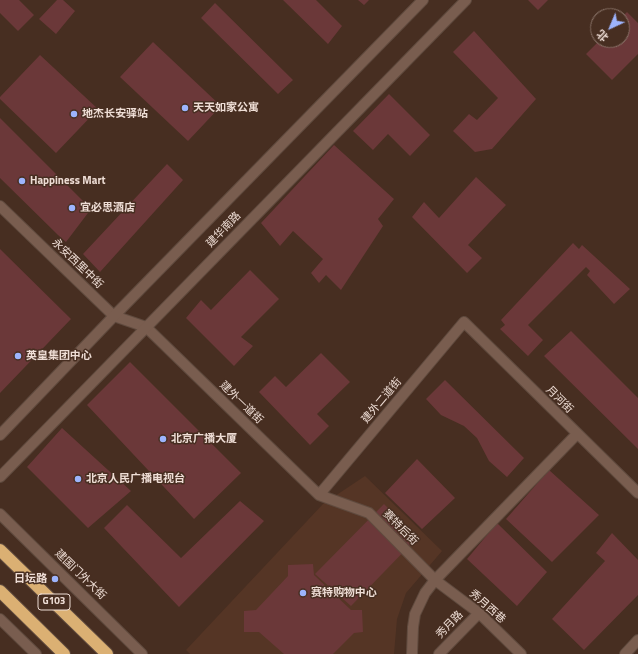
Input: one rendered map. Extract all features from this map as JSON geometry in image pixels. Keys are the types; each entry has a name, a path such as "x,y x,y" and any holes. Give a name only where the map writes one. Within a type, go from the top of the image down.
{"highway":[{"name":"G103","path":"0,550 107,654"},
{"name":"G103","path":"0,591 64,654"}],"street":[{"name":"建华南路","path":"0,435 114,316 423,0"},
{"name":"建华南路","path":"0,477 466,0"},
{"name":"永安西里中街","path":"0,206 114,316 146,327"},
{"name":"月河街","path":"464,322 638,494"},
{"name":"建外二道街","path":"319,496 464,322"},
{"name":"建外一道街","path":"146,327 319,496"},
{"path":"412,654 415,614 425,593 435,580 577,434"},
{"name":"赛特后街","path":"319,496 369,513 435,580"},
{"name":"建国门外大街","path":"0,514 142,654"},
{"name":"秀月西巷","path":"435,580 479,613 521,654"},
{"name":"秀月路","path":"439,654 479,613"},
{"path":"0,619 36,654"},
{"path":"625,654 638,640"}],"shaded area":[{"path":"365,476 442,551 406,593 397,619 394,654 190,654 186,650 323,504"}],"building":[{"path":"0,0 19,0 34,15 18,31 0,13"},
{"path":"57,0 63,0 75,11 56,34 39,19"},
{"path":"283,0 316,0 342,26 328,44"},
{"path":"358,0 369,0 364,5"},
{"path":"528,0 548,0 538,10"},
{"path":"215,3 293,80 278,94 201,18"},
{"path":"630,15 638,23 638,54 612,80 586,54 592,48 630,48"},
{"path":"474,31 536,99 492,149 475,152 453,131 469,114 477,120 498,98 453,52"},
{"path":"153,42 221,106 188,141 120,77"},
{"path":"40,55 98,109 56,153 0,99 0,97"},
{"path":"389,94 430,135 410,156 388,134 373,150 353,131"},
{"name":"宜必思酒店","path":"0,118 91,209 66,242 0,178"},
{"path":"334,145 394,199 378,219 383,226 341,290 326,275 319,283 311,273 323,259 293,231 280,246 261,223"},
{"path":"167,164 183,180 100,272 83,254"},
{"path":"476,177 506,205 468,245 482,258 467,273 412,217 424,202 439,218"},
{"path":"573,243 579,249 582,245 630,289 614,304 587,275 590,271 586,267 528,325 543,340 528,356 500,329 505,325 501,320"},
{"name":"英皇集团中心","path":"0,249 71,319 0,393"},
{"path":"250,270 279,299 241,337 253,346 234,366 186,318 201,300 211,310"},
{"path":"571,331 638,398 638,449 544,356"},
{"path":"321,353 350,382 317,414 329,426 310,445 259,392 275,376 286,387"},
{"name":"北京广播大厦","path":"130,362 241,473 194,519 87,405"},
{"path":"445,380 524,458 507,477 489,461 477,438 464,426 441,415 426,399"},
{"name":"北京人民广播电视台","path":"62,428 131,491 88,528 27,467"},
{"path":"417,459 455,498 422,529 385,493"},
{"path":"549,470 599,515 552,562 506,519"},
{"path":"240,501 264,521 179,607 104,528 127,505 181,558"},
{"name":"赛特购物中心","path":"384,504 417,538 351,606 315,574"},
{"path":"497,523 547,572 517,606 467,559"},
{"path":"612,533 638,560 638,595 584,650 552,619 605,561 596,553"},
{"name":"赛特购物中心","path":"313,564 314,575 351,610 362,610 363,632 354,633 333,654 284,654 259,632 244,632 244,611 256,610 288,576 288,565"}],"place":[{"name":"天天如家公寓","path":"185,108"},
{"name":"地杰长安驿站","path":"74,114"},
{"name":"Happiness Mart","path":"22,181"},
{"name":"宜必思酒店","path":"72,208"},
{"name":"英皇集团中心","path":"18,356"},
{"name":"北京广播大厦","path":"163,439"},
{"name":"北京人民广播电视台","path":"78,479"},
{"name":"日坛路","path":"55,579"},
{"name":"赛特购物中心","path":"303,593"}]}
